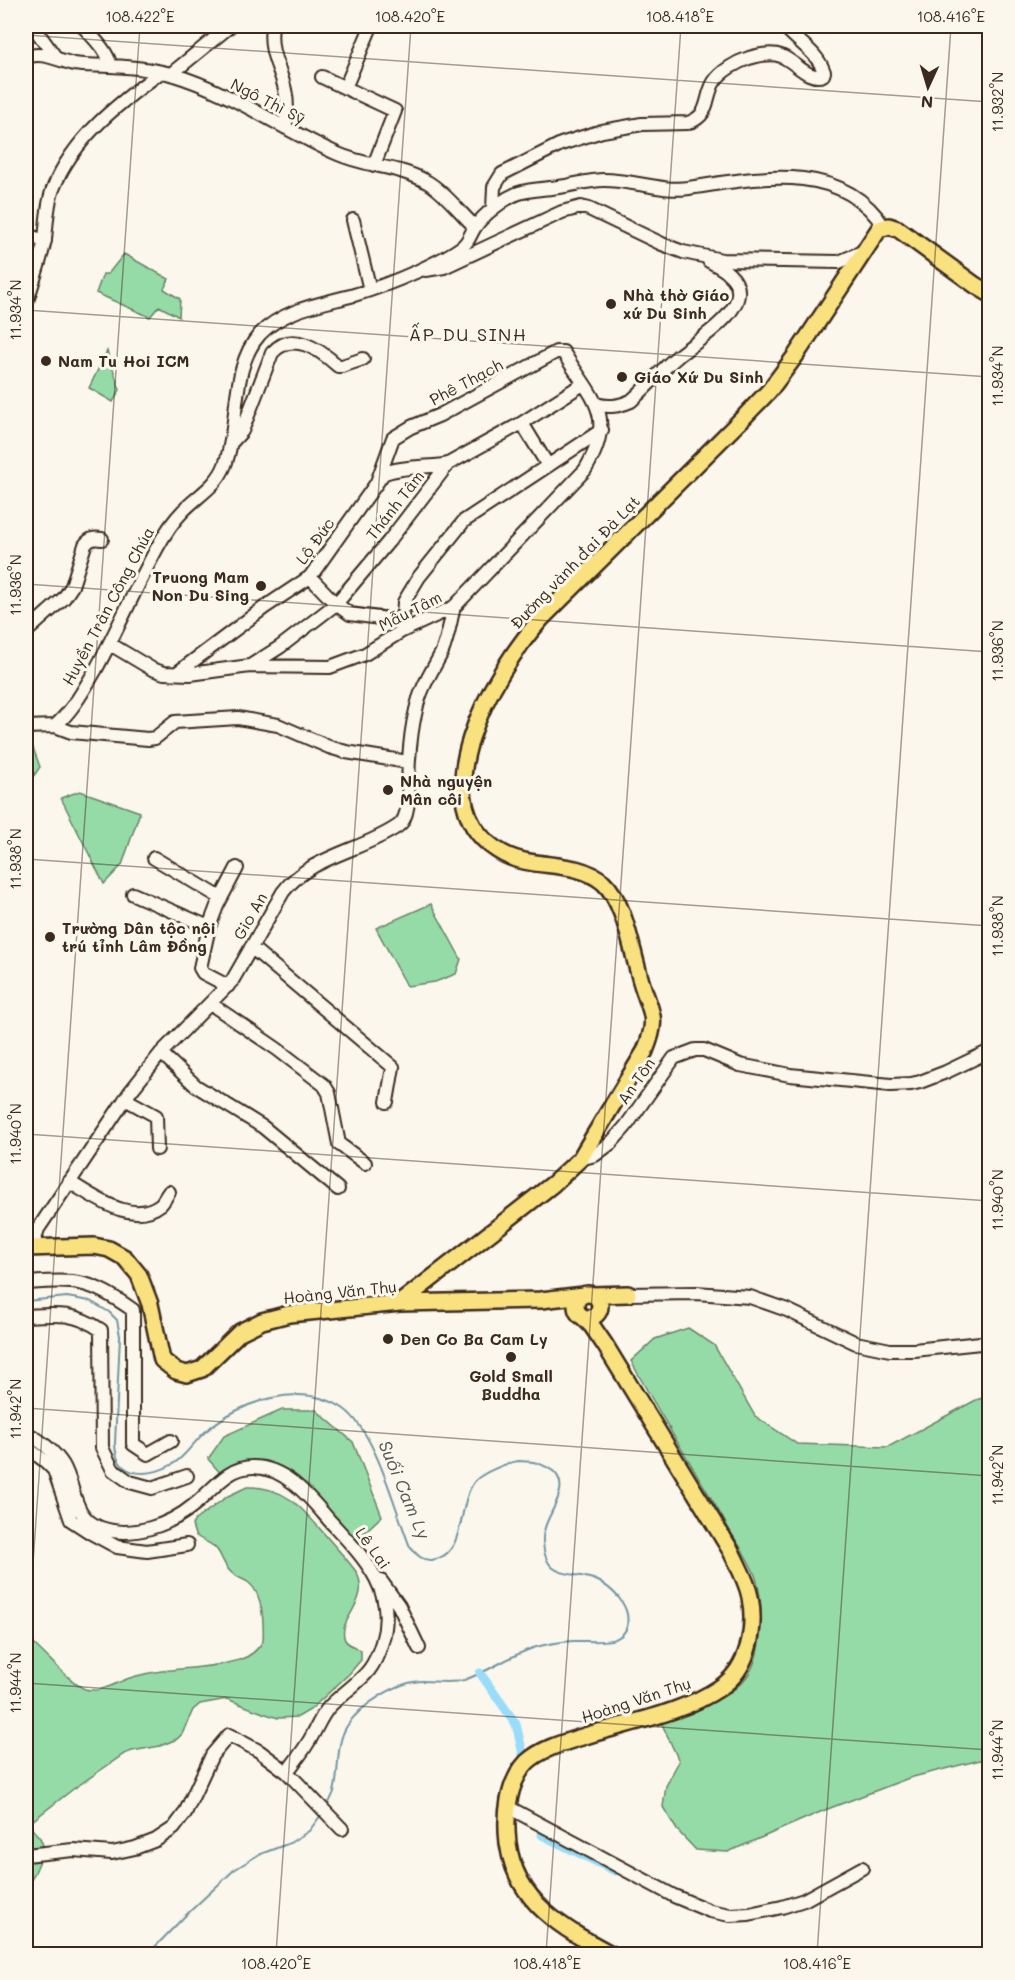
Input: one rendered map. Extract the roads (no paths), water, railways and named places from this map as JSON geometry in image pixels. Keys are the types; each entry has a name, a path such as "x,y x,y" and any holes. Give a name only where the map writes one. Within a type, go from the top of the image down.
{"main road":[{"name":"Đường vành đai Đà Lạt","path":"580,1159 645,1052 653,1033 654,1017 641,983 616,900 605,884 582,870 506,855 485,840 473,826 465,809 463,789 464,769 472,736 495,682 529,632 757,404 796,355 862,252 879,229 884,226"},
{"name":"Huyền Trân Công Chúa","path":"884,226 898,228 990,294"},
{"name":"An Tôn","path":"400,1303 553,1184 580,1159"},
{"name":"Hoàng Văn Thụ","path":"29,1248 94,1246 109,1249 125,1258 139,1275 150,1304 162,1360 176,1371 187,1374 202,1369 240,1332 262,1321 290,1314 400,1303 541,1299 589,1307 592,1326 731,1551 750,1596 752,1617 750,1642 745,1657 722,1687 690,1704 562,1743 540,1753 527,1762 510,1792 506,1828 509,1852 519,1878 531,1898 549,1916 574,1934 611,1954"},
{"path":"589,1307 628,1294"}],"street":[{"path":"33,26 56,58"},
{"path":"83,26 102,46 111,66"},
{"path":"272,26 271,52 280,72 286,95 286,128"},
{"path":"493,209 494,187 502,174 561,144 602,130 642,124 695,121 705,111 714,81 728,69 747,58 772,54 783,56 812,75 823,75 821,64 810,50 784,26"},
{"path":"26,305 45,241 52,190 81,141 108,114 225,27"},
{"path":"345,88 370,29"},
{"name":"Ngô Thì Sỹ","path":"26,57 38,54 74,64 166,73 244,105 336,154 410,174 442,193 472,224 473,228"},
{"path":"322,77 395,111 374,165"},
{"name":"Huyền Trân Công Chúa","path":"55,726 76,703 110,644 164,534 183,511 217,480 224,468 242,369 247,354 260,335 277,320 370,290 416,272 463,246 472,237 473,228 493,209 521,192 604,180 682,189 786,176 831,185 853,195 871,209 884,226"},
{"path":"416,272 444,267 562,212 581,207 662,244 722,260 839,262 862,252"},
{"path":"353,220 370,290"},
{"path":"26,236 45,241"},
{"path":"596,404 610,407 631,401 678,356 732,312 737,295 736,283 730,274 701,256"},
{"path":"230,444 242,431 269,359 279,345 299,342 316,350 338,366 363,359"},
{"name":"Phê Thạch","path":"377,482 393,438 411,427 440,416 556,352 563,352 583,384"},
{"path":"310,577 336,604 350,614 402,626 404,602 419,577 464,521 547,464 602,430 600,411 583,384"},
{"name":"Thánh Tâm","path":"250,666 336,604 448,464 522,423 583,384"},
{"path":"522,423 547,464"},
{"name":"Mẫu Tâm","path":"110,644 152,669 164,673 190,674 250,666 330,667 365,654 402,626 454,607 585,470 593,457 602,430"},
{"name":"Lộ Đức","path":"177,673 265,607 310,577 383,474 390,470 448,464"},
{"path":"26,632 64,598 72,586 88,540 102,539"},
{"name":"Gio An","path":"29,1248 38,1229 125,1099 161,1053 228,986 291,881 326,861 367,843 398,826 404,820 408,804 408,762 416,709 427,679 443,650 454,607"},
{"path":"26,727 55,726 71,732 148,740 155,738 176,722 238,718 278,725 346,752 408,762"},
{"path":"154,858 221,898"},
{"path":"228,986 203,973 200,968 209,927 237,868"},
{"path":"133,894 209,927"},
{"path":"251,947 393,1067 387,1102"},
{"path":"211,1004 277,1049 324,1085 329,1093 339,1144 365,1163"},
{"name":"An Tôn","path":"580,1159 595,1155 610,1143 626,1126 674,1058 695,1050 704,1050 740,1065 790,1075 891,1085 920,1082 990,1051"},
{"path":"161,1053 196,1086 263,1127 338,1189"},
{"path":"125,1099 156,1116 157,1149"},
{"path":"69,1182 115,1208 127,1212 143,1211 161,1204 169,1192"},
{"path":"26,1283 62,1281 85,1283 107,1292 133,1310"},
{"path":"628,1294 696,1293 750,1298 787,1310 856,1342 890,1350 914,1350 990,1342"},
{"path":"133,1310 150,1304"},
{"path":"133,1310 133,1444 148,1454 171,1442"},
{"path":"26,1316 73,1316 86,1320 101,1330 102,1448 113,1470 130,1482 152,1488 187,1476"},
{"name":"Lê Lai","path":"26,1433 49,1449 63,1465 83,1517 100,1528 125,1533 160,1525 192,1507 236,1469 255,1467 272,1471 292,1481 309,1496 364,1558 384,1597 387,1613 385,1631 377,1658 368,1672 328,1708 303,1751 287,1772"},
{"path":"26,1448 54,1470 71,1520 91,1533 117,1547 147,1551 187,1545"},
{"path":"26,1569 28,1571 26,1574"},
{"path":"372,1571 394,1598 419,1648"},
{"path":"26,1855 73,1850 112,1853 156,1840 174,1828 185,1813 212,1755 228,1735 259,1751 287,1772 342,1829"},
{"path":"508,1807 664,1891 710,1911 730,1915 749,1914 804,1900 862,1868"}],"waterway":[{"name":"Suối Cam Ly","path":"26,1301 67,1297 90,1301 109,1312 117,1320 120,1336 115,1449 121,1464 134,1472 150,1472 173,1464 219,1421 253,1403 291,1395 327,1400 344,1409 366,1435 383,1473 410,1547 425,1560 443,1556 451,1549 460,1527 469,1490 483,1475 502,1466 521,1461 543,1465 559,1478 559,1495 544,1532 545,1554 555,1569 589,1578 607,1586 625,1608 627,1625 624,1633 610,1640 553,1643 524,1651 464,1680 413,1682 380,1696 361,1710 343,1733 334,1792 326,1808"},
{"path":"480,1673 516,1724 523,1754"},
{"name":"Suối Cam Ly","path":"148,1954 234,1870 258,1855 290,1843 309,1831 321,1815"},
{"path":"542,1835 615,1871"}],"place":[{"name":"Nhà thờ Giáo xứ Du Sinh","path":"611,304"},
{"name":"Nam Tu Hoi ICM","path":"46,361"},
{"name":"Giáo Xứ Du Sinh","path":"622,377"},
{"name":"Truong Mam Non Du Sing","path":"261,586"},
{"name":"Nhà nguyện Mân côi","path":"388,790"},
{"name":"Trường Dân tộc nội trú tỉnh Lâm Đồng","path":"50,937"},
{"name":"Den Co Ba Cam Ly","path":"388,1339"},
{"name":"Gold Small Buddha","path":"511,1357"}],"district":[{"name":"ẤP DU SINH","path":"468,335"}]}
